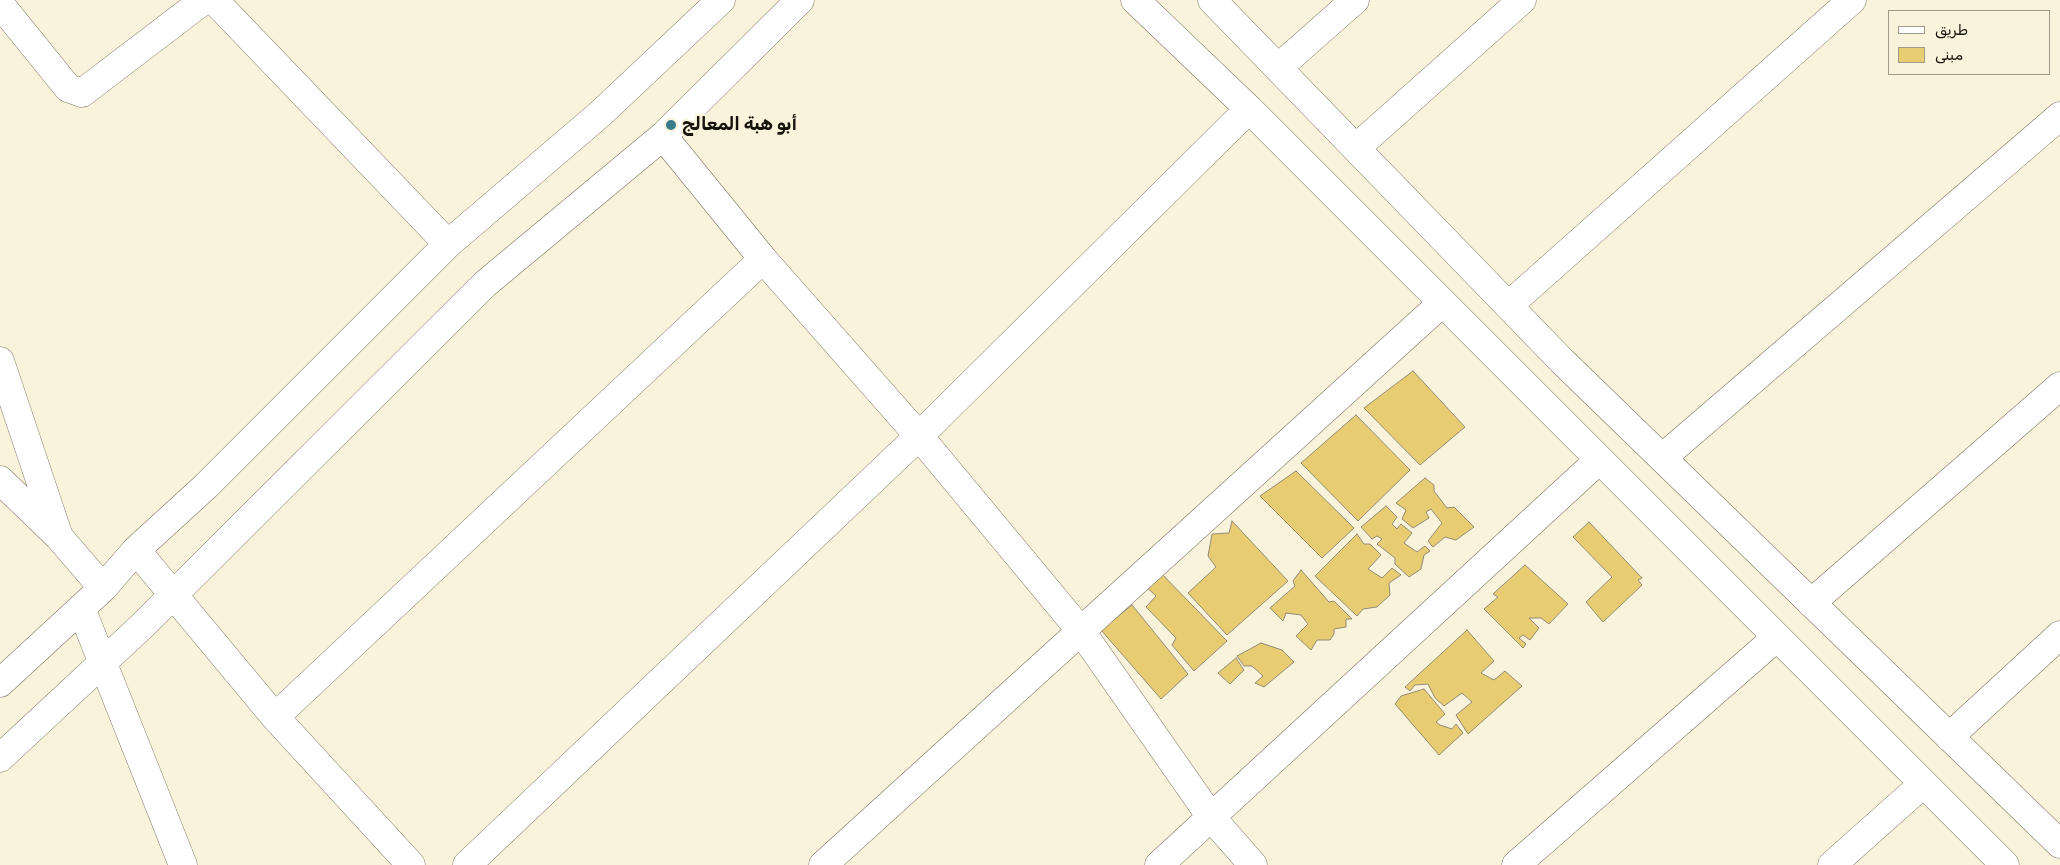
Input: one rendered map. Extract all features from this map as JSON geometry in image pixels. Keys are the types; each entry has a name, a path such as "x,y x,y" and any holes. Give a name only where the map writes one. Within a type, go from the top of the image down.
{"street":[{"path":"0,4 68,88 82,94 204,0"},
{"path":"214,0 448,244"},
{"path":"0,683 103,588 136,550 206,486 448,244 600,114 722,0"},
{"path":"0,758 173,594 485,284 663,136 800,0"},
{"path":"1135,0 1249,109 2005,865"},
{"path":"1212,0 1508,305 1662,458 2060,844"},
{"path":"1278,68 1355,0"},
{"path":"1356,148 1522,0"},
{"path":"1508,305 1852,0"},
{"path":"467,865 918,436 1249,109"},
{"path":"1662,458 2060,116"},
{"path":"663,136 763,259 918,436 1081,631 1211,818 1253,865"},
{"path":"275,717 763,259"},
{"path":"823,865 1442,303"},
{"path":"0,361 59,536"},
{"path":"1811,603 2060,386"},
{"path":"1159,865 1599,460"},
{"path":"0,480 59,536 103,588"},
{"path":"136,550 275,717 411,865"},
{"path":"81,608 183,865"},
{"path":"1949,737 2060,635"},
{"path":"1516,865 1776,637"},
{"path":"1832,865 1923,784"}],"building":[{"path":"1413,371 1465,427 1420,465 1364,408"},
{"path":"1356,415 1410,470 1358,521 1301,463"},
{"path":"1296,471 1354,528 1322,558 1260,496"},
{"path":"1425,478 1434,485 1434,491 1447,508 1454,507 1474,527 1456,540 1445,537 1433,547 1428,541 1442,523 1431,509 1426,512 1429,518 1413,528 1402,519 1406,510 1396,503"},
{"path":"1386,506 1397,517 1392,524 1397,529 1401,524 1412,533 1404,543 1417,552 1425,546 1430,551 1424,555 1421,569 1409,577 1395,564 1395,558 1377,544 1382,539 1377,536 1372,539 1361,527"},
{"path":"1232,521 1288,581 1227,635 1188,593 1216,567 1208,556 1212,534 1229,533"},
{"path":"1589,522 1642,578 1638,580 1642,585 1603,622 1586,602 1612,577 1573,537"},
{"path":"1357,534 1364,544 1370,544 1381,555 1368,569 1382,578 1392,568 1401,575 1389,583 1390,595 1377,607 1363,609 1357,616 1315,576"},
{"path":"1525,565 1568,604 1549,624 1541,618 1529,618 1539,628 1530,640 1523,635 1519,638 1526,644 1523,648 1484,609 1498,597 1493,594"},
{"path":"1157,569 1227,641 1194,671 1172,645 1176,638 1146,607 1156,596 1142,583"},
{"path":"1301,570 1329,602 1334,601 1352,619 1346,619 1346,627 1334,629 1334,634 1330,640 1317,640 1311,650 1296,636 1308,624 1301,615 1286,613 1283,621 1270,608 1295,586 1293,581"},
{"path":"1132,605 1188,674 1161,699 1101,630"},
{"path":"1467,630 1494,661 1481,673 1494,680 1505,671 1522,686 1468,734 1456,715 1472,702 1462,693 1444,706 1435,698 1428,684 1415,685 1410,691 1405,687"},
{"path":"1261,643 1282,650 1294,662 1264,687 1255,683 1263,676 1252,666 1244,666 1237,656"},
{"path":"1236,658 1244,670 1230,684 1218,673"},
{"path":"1424,689 1445,714 1436,722 1452,729 1456,724 1463,733 1439,755 1395,704 1401,696"}],"place":[{"name":"أبو هبة المعالج","path":"671,125"}]}
